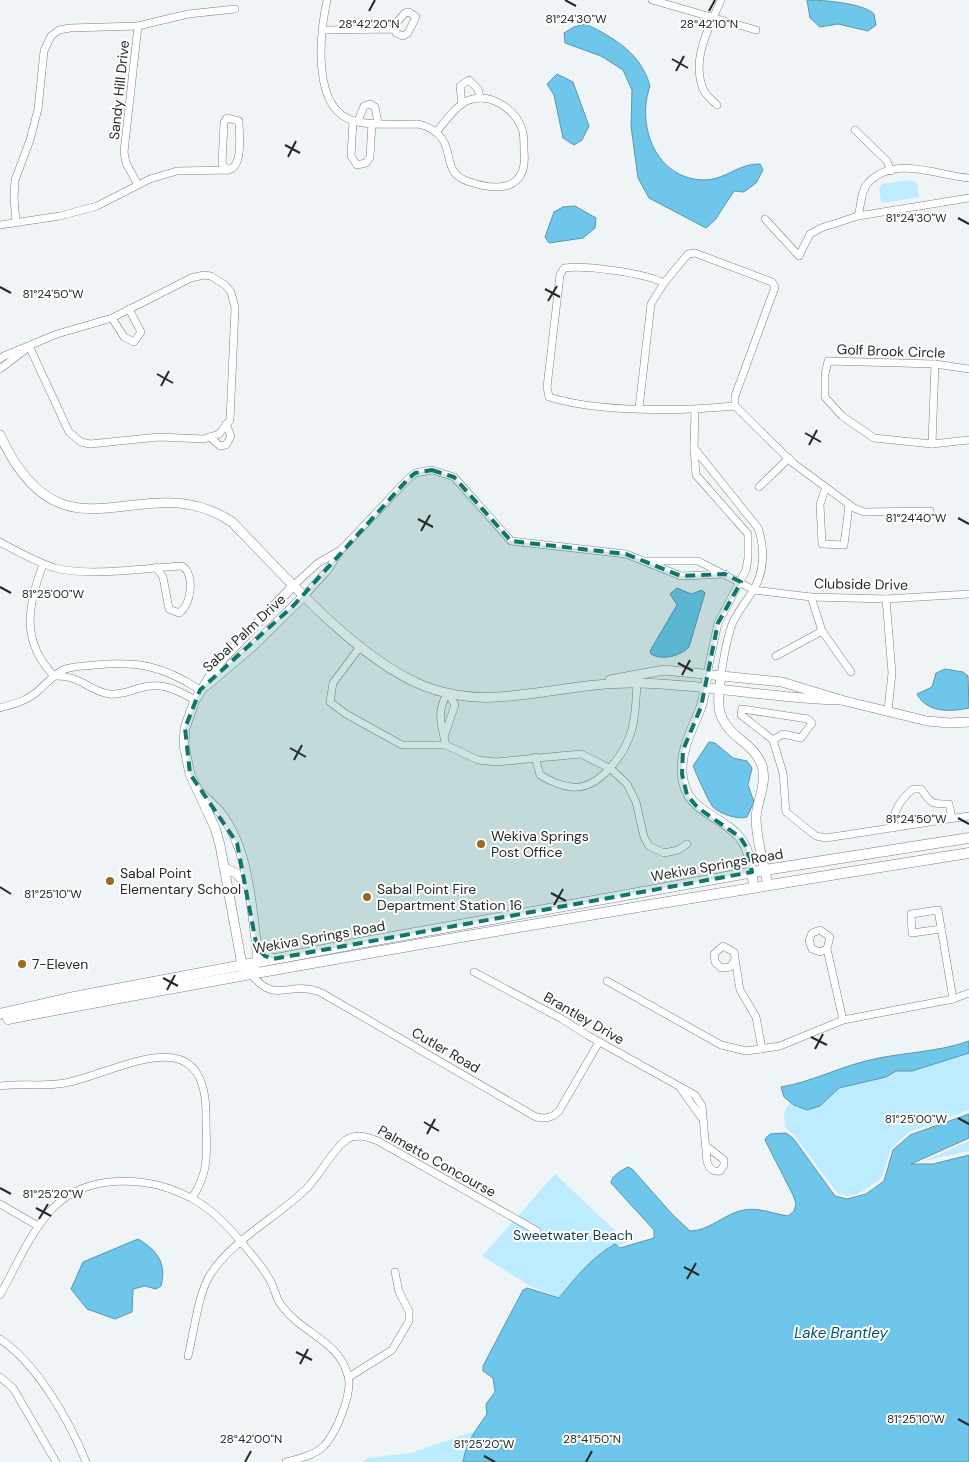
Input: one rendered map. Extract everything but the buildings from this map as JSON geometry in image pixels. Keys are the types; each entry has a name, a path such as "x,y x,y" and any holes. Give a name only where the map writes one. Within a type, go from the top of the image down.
{"main road":[{"name":"Wekiva Springs Road","path":"0,1014 69,998 365,942 752,872 969,838"},
{"name":"Wekiva Springs Road","path":"0,1020 250,973 367,955 768,884 969,852"},
{"path":"449,928 452,940"},
{"path":"365,942 367,955"},
{"path":"257,948 265,956 273,959"}],"street":[{"path":"327,0 321,76 325,92 342,114 355,121 419,124 436,132 448,148 449,162 453,170 460,178 467,181 503,188 514,184 525,169 523,132 518,121 510,111 499,103 480,98 462,104 436,132"},
{"path":"652,0 756,30"},
{"path":"718,105 704,92 699,58 702,44 721,0"},
{"path":"16,222 15,180 30,140 38,109 44,51 51,36 59,30 70,28 138,26 188,14 235,9"},
{"name":"Sandy Hill Drive","path":"138,26 124,152 126,163 138,184"},
{"path":"324,30 395,29"},
{"path":"462,104 460,86 469,80 478,89 480,98"},
{"path":"370,104 375,107 375,123 370,157 366,163 357,165 351,156 355,121 364,106 370,104"},
{"path":"0,224 60,216 97,206 138,184 177,171 228,170 232,169 237,163 239,121 232,117 227,118 224,122 222,164 228,170"},
{"path":"855,130 887,161 891,171"},
{"path":"858,216 868,183 878,175 891,171 929,169 969,178"},
{"path":"765,219 798,256 810,234 821,228 858,216 969,198"},
{"path":"640,408 651,304 664,283 688,254 695,253 772,282 776,287 735,396 735,406 789,458 849,505 864,512 930,511"},
{"path":"664,283 635,275 575,267 564,268 560,275 547,387 549,397 569,401 640,408 695,410 735,406"},
{"path":"0,359 29,346 57,334 112,318 191,278 211,276 225,285 231,292 234,308 230,420 219,434 204,439 159,437 90,444 81,442 69,432 29,346"},
{"path":"112,318 124,337 134,342 141,332 129,309"},
{"path":"0,369 29,346"},
{"name":"Golf Brook Circle","path":"969,369 935,364 828,361 825,374 825,397 842,416 874,438 932,444 969,440"},
{"path":"932,444 935,364"},
{"path":"695,410 694,448 696,475 748,534 748,558 740,582 718,624 701,707 683,750 682,774 687,795 698,808 740,837 747,848 754,887"},
{"path":"210,437 220,446 226,445 232,436 226,424"},
{"name":"Sabal Palm Drive","path":"0,435 18,470 36,490 50,499 77,508 96,510 162,502 199,505 217,512 232,522 294,585 360,647 417,683 448,693 498,697 595,684 637,683 705,688 806,700 841,700"},
{"path":"694,448 758,528 762,539 761,570 754,590 734,619 730,632 719,690 718,711 722,722 752,749 761,764 763,784 756,816 757,835 768,884"},
{"path":"759,488 789,458"},
{"path":"305,595 327,571 341,550 408,479 415,473 432,470 454,477 511,541 626,554 656,568 681,576 725,574"},
{"path":"826,487 820,504 822,544 844,545 849,505"},
{"path":"0,542 43,564 79,572 156,567 182,566 189,574 190,579 186,604 179,613 168,609 163,577 156,567"},
{"path":"294,585 318,563 341,550"},
{"path":"644,561 698,561 754,590"},
{"path":"43,564 33,592 28,619 31,638 42,664 54,676 67,676 102,691 120,695 145,686 167,685 195,700"},
{"name":"Sabal Palm Drive","path":"242,965 215,828 190,774 184,745 185,728 200,690 218,664 294,585"},
{"name":"Clubside Drive","path":"754,590 811,597 886,599 969,594"},
{"name":"Sabal Palm Drive","path":"200,690 252,647 305,595"},
{"path":"811,597 822,631 851,672"},
{"path":"886,599 892,673 888,710"},
{"path":"776,656 822,631"},
{"path":"360,647 333,683 330,702 346,714 402,745 446,745 478,760 514,762 535,757 581,754 611,769 627,784 636,802 644,837 649,846 664,852 678,850 687,844"},
{"path":"0,708 20,703 37,692 54,676 65,669 76,667 137,663 173,673 200,690"},
{"name":"Sabal Palm Drive","path":"595,684 630,675 664,670 782,682 841,700"},
{"path":"535,757 540,775 556,783 574,788 589,783 611,769 632,729 637,683"},
{"path":"444,737 455,704 448,693 441,702 440,713 444,737 446,745"},
{"path":"841,700 927,721 969,722"},
{"path":"773,740 783,734 801,738 812,723 808,718 742,709 741,715 773,740 784,773 786,812 816,836 826,838 969,816"},
{"path":"893,828 893,819 897,807 913,788 921,789 930,802 937,805 949,804 952,818"},
{"name":"Sabal Palm Drive","path":"198,790 220,812 229,827 243,862 257,948 257,962"},
{"path":"224,868 242,878 248,887"},
{"path":"941,929 912,933 911,914 938,910 953,999"},
{"path":"828,949 843,1020"},
{"path":"735,960 743,998 756,1017 762,1049"},
{"path":"242,965 250,973 257,962"},
{"name":"Brantley Drive","path":"474,972 562,1019 681,1088 693,1098 702,1118 706,1146"},
{"name":"Cutler Road","path":"250,973 259,985 273,992 298,987 320,992 536,1117 544,1119 553,1117 559,1111 599,1042"},
{"path":"607,981 721,1045 746,1052 791,1042 843,1020 953,999 969,993"},
{"path":"0,1086 64,1083 143,1059 164,1056 189,1064 197,1072 206,1101 206,1173 192,1198"},
{"name":"Palmetto Concourse","path":"188,1356 207,1280 216,1268 242,1242 305,1190 345,1141 362,1136 378,1141 537,1231"},
{"path":"0,1296 38,1226 52,1208 65,1197 98,1184 140,1182 177,1191 192,1198 212,1212 242,1242 271,1281 280,1304 288,1314 335,1351 344,1364 349,1377 349,1391 341,1415 324,1446 301,1458 286,1462"},
{"path":"0,1204 38,1226"},
{"path":"349,1377 392,1350 406,1327 409,1311 399,1292 395,1272"},
{"path":"0,1339 11,1346 37,1377 72,1428 86,1462"},
{"path":"0,1377 13,1388 56,1462"}],"highlighted area":[{"path":"432,470 454,477 511,541 626,554 681,576 725,574 741,582 718,623 701,707 683,750 682,774 687,795 698,808 740,837 747,848 752,872 273,959 265,956 257,948 237,843 190,774 185,728 200,690 294,605 408,479 415,473"}],"green space":[{"path":"910,180 917,183 919,197 884,203 881,201 879,189 882,184"},
{"path":"969,1053 969,1110 909,1132 891,1148 881,1179 858,1194 847,1196 838,1194 795,1136 785,1127 784,1113 790,1101 807,1110 820,1105 839,1088 886,1077 896,1071 912,1071"},
{"path":"969,1141 969,1151 924,1161"},
{"name":"Sweetwater Beach","path":"555,1174 627,1242 617,1246 614,1244 575,1278 559,1298 530,1286 482,1256 513,1221 539,1235 541,1230 518,1216"},
{"path":"475,1431 465,1450 463,1462 362,1462 368,1458 411,1453"}],"water":[{"path":"807,0 842,3 861,7 874,14 876,25 868,31 838,24 820,27 810,18"},
{"path":"586,24 607,35 625,48 640,64 646,74 650,86 646,102 648,133 662,161 674,171 688,178 705,180 719,177 745,166 760,164 763,170 756,183 744,192 734,191 715,220 706,228 649,198 638,178 631,126 632,90 623,70 601,56 565,43 564,33 574,27"},
{"path":"557,74 573,82 589,126 582,140 574,145 563,138 554,95 547,84"},
{"path":"575,206 596,218 595,228 583,238 549,243 545,237 554,212 563,207"},
{"path":"677,588 691,594 702,590 705,593 689,647 681,653 671,656 655,656 650,651 677,605 670,594"},
{"path":"945,669 963,672 968,676 969,708 940,710 927,705 917,694 932,687 936,673"},
{"path":"709,742 715,743 733,758 747,761 752,768 748,785 754,802 747,817 739,818 724,814 716,810 709,800 693,766"},
{"path":"969,1041 969,1053 912,1071 896,1071 886,1077 839,1088 820,1106 807,1110 794,1105 784,1097 781,1087 803,1082 866,1061 944,1048"},
{"name":"Lake Brantley","path":"969,1114 969,1138 911,1164 933,1164 969,1155 969,1462 463,1462 469,1442 487,1414 486,1404 495,1392 493,1378 483,1371 483,1366 523,1290 527,1288 559,1298 578,1275 606,1249 615,1244 620,1248 654,1238 654,1230 611,1183 611,1180 620,1172 628,1167 632,1169 672,1214 690,1231 704,1228 737,1212 749,1209 788,1216 794,1211 796,1204 766,1142 765,1139 770,1134 786,1133 793,1138 835,1196 847,1199 866,1194 884,1181 893,1150 910,1135"},
{"path":"138,1239 145,1243 159,1258 163,1270 161,1286 156,1289 145,1286 133,1289 132,1312 115,1319 87,1309 71,1289 83,1262"}],"place":[{"name":"Wekiva Springs Post Office","path":"481,844"},
{"name":"Sabal Point Elementary School","path":"110,881"},
{"name":"Sabal Point Fire Department Station 16","path":"367,897"},
{"name":"7-Eleven","path":"22,964"}]}
